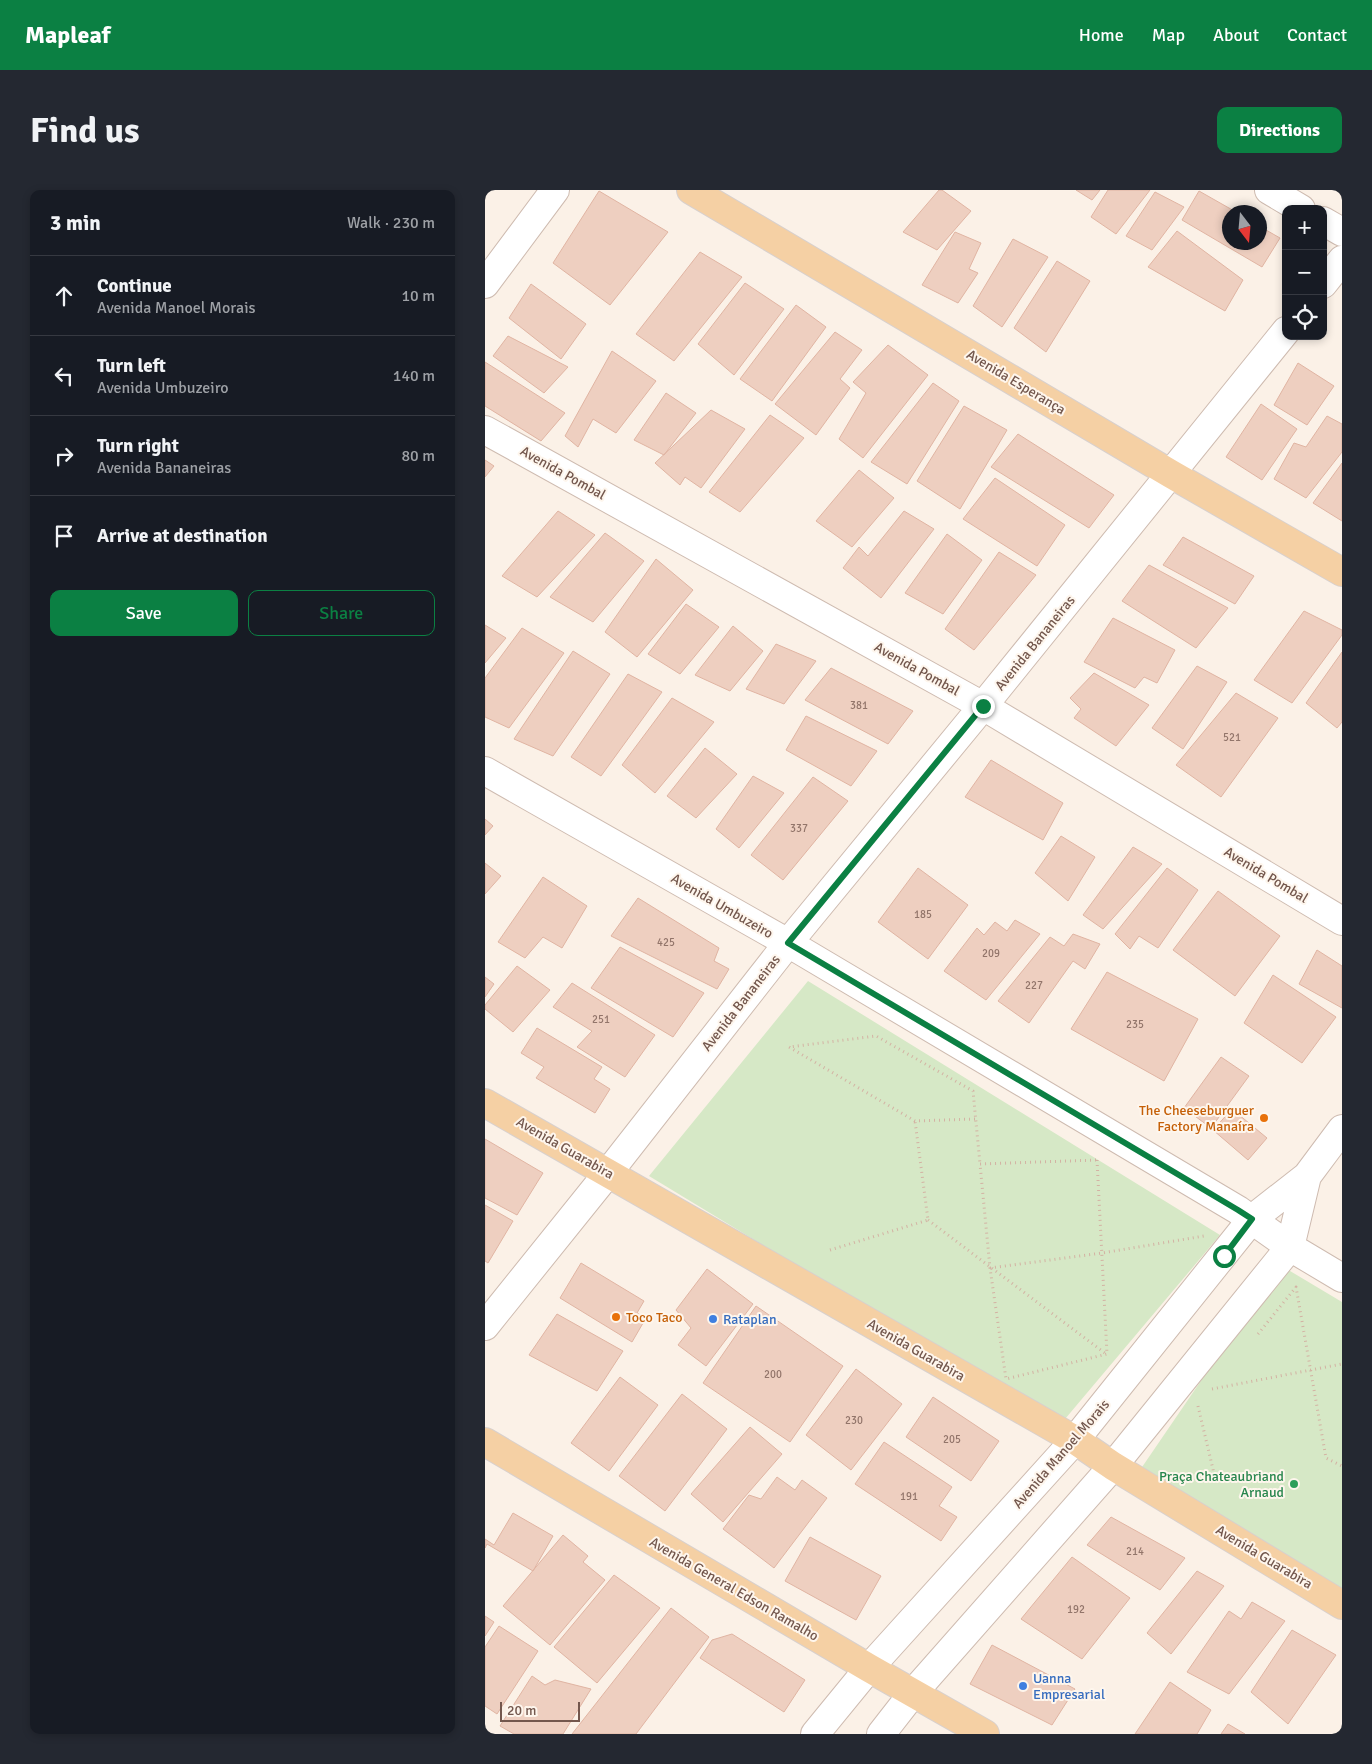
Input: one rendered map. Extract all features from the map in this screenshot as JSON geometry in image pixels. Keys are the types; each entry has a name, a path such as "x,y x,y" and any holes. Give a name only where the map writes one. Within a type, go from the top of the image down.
{"main road":[{"name":"Avenida Esperança","path":"691,190 1171,474 1342,572"},
{"name":"Avenida Guarabira","path":"485,1103 1075,1440 1113,1466 1342,1605"},
{"name":"Avenida General Edson Ramalho","path":"485,1442 869,1668 985,1734"}],"street":[{"path":"485,284 555,190"},
{"path":"1269,190 1294,205"},
{"path":"1327,223 1342,232"},
{"path":"1327,279 1342,260"},
{"name":"Avenida Bananeiras","path":"485,1326 608,1173 788,943 983,706 1282,336"},
{"name":"Avenida Pombal","path":"485,430 983,706 1342,921"},
{"name":"Avenida Umbuzeiro","path":"485,771 788,943 1238,1210 1290,1247 1342,1278"},
{"name":"Avenida Manoel Morais","path":"815,1734 869,1668 1075,1440 1252,1219 1307,1176 1342,1129"},
{"name":"Avenida Manoel Morais","path":"881,1734 913,1693 1113,1466 1290,1247 1307,1176"}],"path":[{"path":"975,1118 915,1121 789,1047 876,1036 973,1091 990,1268 1006,1379 1107,1354"},
{"path":"915,1121 928,1220 1107,1354"},
{"path":"980,1164 1097,1160 1107,1354"},
{"path":"830,1250 928,1220"},
{"path":"990,1268 1102,1253 1203,1236 1224,1256"},
{"path":"1254,1338 1296,1287 1326,1458 1342,1466"},
{"path":"1212,1389 1342,1364"},
{"path":"1207,1395 1218,1382"},
{"path":"1202,1401 1197,1408 1216,1482"}],"green space":[{"path":"808,981 1220,1235 1060,1425 649,1176"},
{"name":"Praça Chateaubriand Arnaud","path":"1280,1265 1342,1302 1342,1590 1138,1473"}],"building":[{"path":"939,190 942,190 971,211 937,250 903,232"},
{"path":"1076,190 1100,190 1092,200"},
{"path":"1108,190 1150,190 1116,234 1091,217"},
{"path":"599,191 668,232 610,305 553,263"},
{"path":"1199,191 1224,205 1222,205 1222,244 1182,220"},
{"path":"1155,192 1184,207 1152,250 1126,236"},
{"path":"1177,231 1243,280 1225,311 1148,267"},
{"path":"1267,231 1280,238 1262,267 1233,250 1267,250"},
{"path":"955,232 981,243 969,269 978,273 958,303 922,285"},
{"path":"1013,239 1048,257 1002,327 973,306"},
{"path":"700,252 742,277 674,361 636,334"},
{"path":"1057,261 1090,281 1046,352 1014,328"},
{"path":"745,283 784,309 734,375 698,344"},
{"path":"531,284 586,324 561,359 509,318"},
{"path":"796,305 826,327 772,401 740,379"},
{"path":"835,332 862,350 840,379 850,388 816,435 775,404"},
{"path":"508,336 568,367 544,393 493,356"},
{"path":"888,345 928,375 863,458 839,439 866,393 853,382"},
{"path":"612,351 656,381 616,433 593,419 578,447 565,436"},
{"path":"485,362 565,413 541,441 485,406"},
{"path":"1298,363 1334,386 1307,425 1274,405"},
{"path":"933,383 959,401 907,484 871,462"},
{"path":"666,393 696,413 664,455 634,440"},
{"path":"1261,404 1297,429 1262,480 1226,457"},
{"path":"964,406 1007,430 960,509 917,481"},
{"path":"711,410 745,429 701,488 685,477 680,485 655,463"},
{"path":"770,415 804,438 740,512 709,492"},
{"path":"1327,416 1342,424 1342,452 1306,498 1274,479 1294,443 1306,447"},
{"path":"1018,434 1114,495 1089,528 991,467"},
{"path":"485,460 494,466 485,477"},
{"path":"1342,463 1342,521 1313,503"},
{"path":"859,470 894,498 852,547 816,521"},
{"path":"995,478 1065,525 1037,566 963,519"},
{"path":"558,511 595,535 537,597 502,576"},
{"path":"904,511 934,529 881,598 843,568 859,547 868,556"},
{"path":"605,533 644,561 593,622 550,597"},
{"path":"947,534 982,560 943,614 905,593"},
{"path":"1183,537 1254,576 1235,604 1163,565"},
{"path":"999,552 1036,575 974,650 945,629"},
{"path":"656,559 693,590 637,657 605,632"},
{"path":"1149,565 1228,608 1196,648 1122,601"},
{"path":"686,604 719,627 680,674 648,654"},
{"path":"1304,611 1342,630 1342,635 1292,703 1254,680"},
{"path":"1113,618 1175,650 1157,683 1144,677 1135,688 1084,662"},
{"path":"485,625 506,638 485,663"},
{"path":"733,626 763,651 730,691 695,675"},
{"path":"522,628 564,653 509,728 485,717 485,678"},
{"path":"776,644 816,661 784,704 746,689"},
{"path":"573,651 610,674 553,756 514,739"},
{"path":"1342,652 1342,722 1337,728 1306,703"},
{"path":"1197,666 1227,682 1183,749 1152,728"},
{"path":"831,668 913,711 888,744 805,700"},
{"path":"1094,673 1149,705 1116,746 1074,718 1081,709 1070,698"},
{"path":"628,674 662,692 601,776 571,757"},
{"path":"1236,693 1278,718 1221,797 1176,765"},
{"path":"672,698 714,722 655,793 622,765"},
{"path":"806,716 877,751 851,786 786,750"},
{"path":"705,748 737,774 696,818 667,796"},
{"path":"991,760 1063,803 1043,840 965,797"},
{"path":"753,776 784,793 739,848 716,829"},
{"path":"813,777 848,801 783,880 751,855"},
{"path":"485,819 493,826 485,835"},
{"path":"1061,836 1095,857 1068,901 1035,873"},
{"path":"1133,847 1162,864 1103,929 1083,915"},
{"path":"485,863 501,876 485,894"},
{"path":"918,868 968,905 928,959 878,922"},
{"path":"1167,868 1198,890 1158,948 1139,936 1130,949 1115,934"},
{"path":"543,877 587,906 562,948 543,937 525,958 498,942"},
{"path":"1218,891 1280,936 1235,996 1173,950"},
{"path":"638,898 719,948 714,961 729,969 717,989 611,936"},
{"path":"1015,920 1040,934 986,1000 944,971 977,928 984,935 995,922 1007,931"},
{"path":"1073,934 1100,944 1085,969 1073,961 1029,1023 998,1001 1050,937 1064,946"},
{"path":"620,947 704,993 673,1037 591,988"},
{"path":"1317,950 1342,966 1342,1008 1299,984"},
{"path":"517,966 550,990 513,1032 485,1009 485,1005"},
{"path":"1107,972 1198,1019 1164,1081 1071,1029"},
{"path":"1273,975 1336,1017 1302,1063 1244,1023"},
{"path":"485,977 494,984 485,997"},
{"path":"572,983 655,1035 625,1077 577,1047 592,1031 553,1007"},
{"path":"537,1028 602,1067 594,1079 610,1089 595,1113 536,1078 544,1067 521,1053"},
{"path":"1221,1057 1249,1076 1211,1128 1184,1108"},
{"path":"1232,1109 1267,1138 1248,1160 1213,1130"},
{"path":"485,1139 543,1173 517,1215 485,1198"},
{"path":"485,1205 513,1221 488,1263 485,1261"},
{"path":"581,1263 644,1301 637,1313 646,1318 632,1342 560,1298"},
{"name":"Rataplan","path":"707,1269 753,1304 706,1366 678,1345 691,1328 676,1310"},
{"path":"756,1306 843,1366 790,1442 703,1383"},
{"path":"557,1314 623,1351 597,1391 529,1355"},
{"path":"856,1369 902,1404 851,1470 806,1435"},
{"path":"620,1377 658,1405 609,1471 571,1443"},
{"path":"682,1394 727,1429 665,1511 619,1476"},
{"path":"933,1397 999,1441 971,1481 906,1437"},
{"path":"750,1427 782,1454 723,1522 691,1494"},
{"path":"884,1442 952,1487 939,1506 957,1517 941,1541 855,1484"},
{"path":"777,1477 795,1490 802,1480 827,1498 774,1568 723,1529 749,1495 761,1499"},
{"path":"513,1513 553,1536 533,1571 487,1544 485,1548 485,1539 494,1545"},
{"path":"1111,1517 1185,1558 1160,1590 1087,1545"},
{"path":"563,1535 588,1556 583,1562 605,1580 550,1645 503,1606"},
{"path":"810,1537 881,1576 856,1620 785,1581"},
{"path":"1072,1557 1130,1598 1082,1659 1021,1619"},
{"path":"1197,1571 1224,1586 1171,1654 1147,1633"},
{"path":"614,1575 660,1608 597,1683 554,1647"},
{"path":"1252,1602 1285,1621 1229,1694 1187,1672 1229,1611 1241,1619"},
{"path":"671,1608 709,1637 636,1734 572,1734"},
{"path":"485,1616 494,1622 485,1636"},
{"path":"499,1626 538,1651 497,1714 485,1706 485,1647"},
{"path":"1292,1630 1336,1655 1288,1724 1251,1692"},
{"path":"732,1634 805,1680 784,1712 700,1658 712,1640"},
{"name":"Uanna Empresarial","path":"992,1645 1075,1689 1052,1725 970,1684"},
{"path":"532,1676 545,1685 555,1680 591,1689 563,1734 514,1734 500,1726"},
{"path":"1170,1682 1211,1710 1197,1734 1135,1734"},
{"path":"1228,1724 1245,1734 1221,1734"}],"place":[{"name":"The Cheeseburguer Factory Manaíra","path":"1264,1118"},
{"name":"Toco Taco","path":"616,1317"},
{"name":"Rataplan","path":"713,1319"},
{"name":"Praça Chateaubriand Arnaud","path":"1294,1484"},
{"name":"Uanna Empresarial","path":"1023,1686"}],"route":[{"path":"983,706 788,943 1252,1219 1224,1256"}]}
